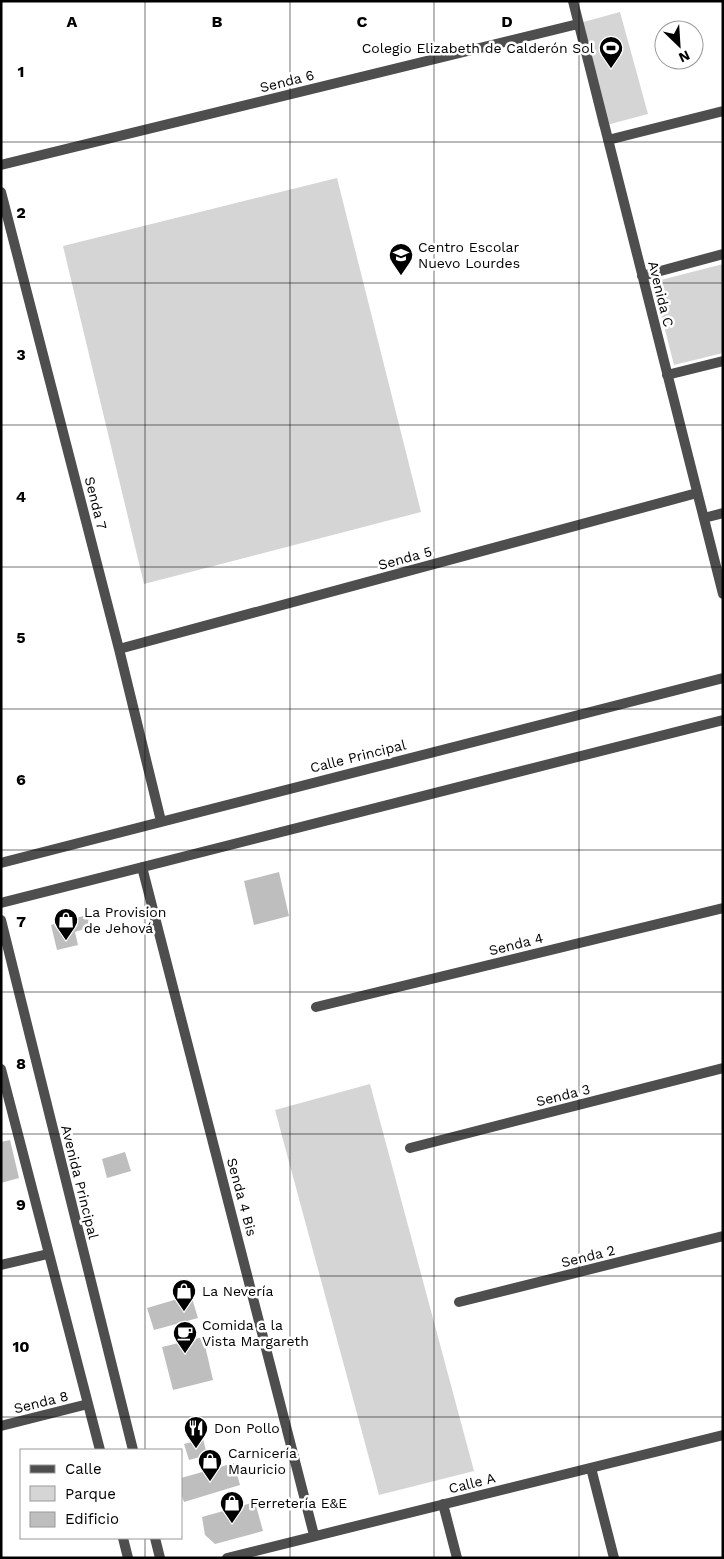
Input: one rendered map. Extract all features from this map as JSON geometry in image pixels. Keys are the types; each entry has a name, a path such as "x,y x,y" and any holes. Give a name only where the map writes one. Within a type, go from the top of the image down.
{"street":[{"name":"Avenida C","path":"574,2 723,594"},
{"name":"Senda 6","path":"1,165 578,24"},
{"path":"608,140 723,111"},
{"name":"Senda 7","path":"1,192 120,650 161,820"},
{"path":"642,276 723,254"},
{"path":"667,375 723,361"},
{"name":"Senda 5","path":"120,650 697,493"},
{"path":"704,518 723,513"},
{"name":"Calle Principal","path":"1,863 161,820 723,678"},
{"path":"1,903 723,720"},
{"name":"Senda 4 Bis","path":"142,867 314,1535"},
{"name":"Senda 4","path":"316,1007 723,908"},
{"name":"Avenida Principal","path":"1,920 133,1449"},
{"name":"Senda 3","path":"410,1148 723,1068"},
{"path":"1,1069 4,1091 100,1449"},
{"name":"Senda 2","path":"459,1302 723,1236"},
{"path":"1,1265 48,1254"},
{"name":"Senda 8","path":"1,1426 88,1404"},
{"name":"Calle A","path":"227,1558 723,1434"},
{"path":"591,1468 614,1558"},
{"path":"443,1504 457,1558"},
{"path":"123,1539 128,1558"},
{"path":"155,1539 160,1558"}],"green space":[{"name":"Colegio Elizabeth de Calderón Sol","path":"620,12 648,114 599,127 576,24"},
{"path":"337,178 421,512 144,584 63,246"},
{"path":"723,264 723,353 674,365 653,282"},
{"path":"370,1084 474,1471 379,1495 275,1110"}],"building":[{"path":"279,872 289,916 254,925 244,881"},
{"path":"87,915 90,927 75,932 78,945 57,950 51,925"},
{"path":"10,1140 19,1178 1,1183 1,1142"},
{"path":"125,1152 131,1171 107,1178 102,1159"},
{"path":"191,1295 198,1318 154,1330 147,1308"},
{"path":"203,1337 213,1380 173,1390 162,1347"},
{"name":"Don Pollo","path":"203,1439 207,1455 189,1460 184,1444"},
{"name":"Carnicería Mauricio","path":"234,1463 240,1485 184,1502 182,1496 182,1478"},
{"name":"Ferretería E&E","path":"255,1502 263,1531 215,1544 205,1535 202,1517"}],"place":[{"name":"Colegio Elizabeth de Calderón Sol","path":"611,69"},
{"name":"Centro Escolar Nuevo Lourdes","path":"401,276"},
{"name":"La Provision de Jehová","path":"66,941"},
{"name":"La Nevería","path":"184,1312"},
{"name":"Comida a la Vista Margareth","path":"185,1354"},
{"name":"Don Pollo","path":"196,1449"},
{"name":"Carnicería Mauricio","path":"210,1482"},
{"name":"Ferretería E&E","path":"232,1524"}]}
